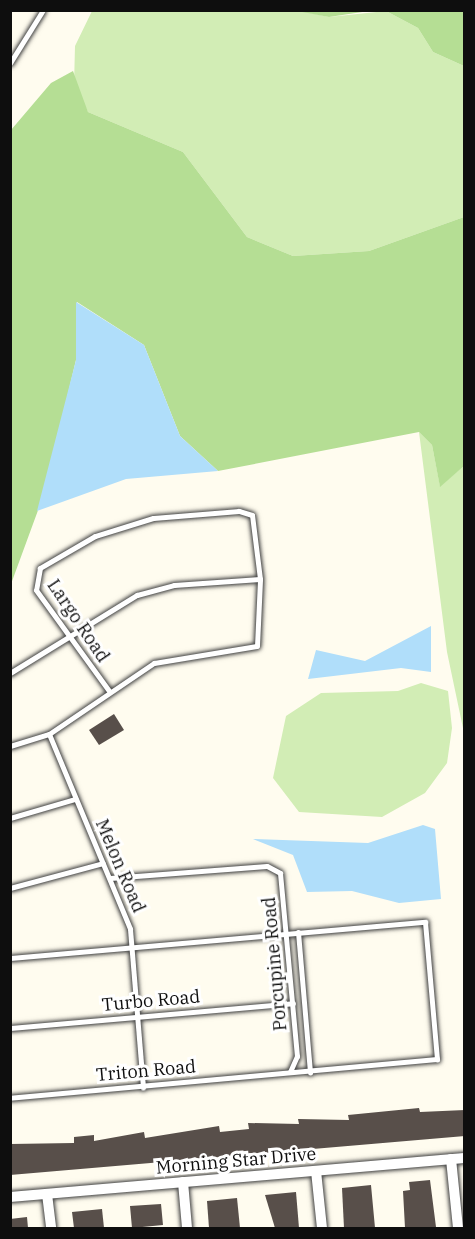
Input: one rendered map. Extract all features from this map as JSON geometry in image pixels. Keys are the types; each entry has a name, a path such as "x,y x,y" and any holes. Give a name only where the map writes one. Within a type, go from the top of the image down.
{"street":[{"name":"Morning Star Drive","path":"10,1197 465,1158"},
{"path":"451,1159 458,1228"},
{"path":"316,1171 322,1228"},
{"path":"183,1182 187,1228"},
{"path":"47,1194 51,1228"}],"lane":[{"path":"10,63 43,10"},
{"name":"Largo Road","path":"109,691 36,590 36,573 66,550 128,524 178,514 246,512 256,520 260,579"},
{"path":"10,673 118,603 153,590 260,579 257,646 168,659 109,691 50,734 10,746"},
{"name":"Melon Road","path":"50,734 130,929 143,1087"},
{"path":"10,818 75,799"},
{"path":"10,888 103,863"},
{"name":"Porcupine Road","path":"110,878 267,866 283,882 298,1063 284,1074"},
{"name":"Triton Road","path":"10,1098 437,1059 425,922 298,932"},
{"path":"10,958 298,932 310,1072"},
{"name":"Turbo Road","path":"10,1028 293,1003"}],"green space":[{"path":"297,10 329,17 386,11 418,28 433,52 464,66 464,217 369,251 293,256 247,237 183,152 88,112 74,85 75,46 92,11"},
{"path":"297,11 369,11 329,17"},
{"path":"386,11 464,11 464,66 433,52 418,28"},
{"path":"73,71 88,112 183,152 247,237 293,256 369,251 464,217 464,466 440,487 432,445 419,432 218,471 180,436 144,345 77,302 76,360 44,494 11,584 11,130 51,83"},
{"path":"419,432 432,445 440,486 464,466 464,733 447,652"},
{"path":"421,683 448,691 452,728 447,763 425,793 382,817 299,812 273,778 286,716 321,693 398,691"}],"water":[{"path":"76,302 144,345 180,436 218,471 126,479 37,511 76,360"},
{"path":"431,626 431,672 401,668 308,679 316,650 365,661"},
{"path":"423,825 435,829 441,899 399,903 352,891 307,892 293,855 253,839 368,843"}],"building":[{"path":"114,714 124,730 99,745 89,730"},
{"path":"419,1108 420,1112 465,1110 465,1136 10,1175 10,1144 74,1143 74,1137 94,1135 94,1141 144,1132 145,1138 219,1126 220,1132 249,1129 248,1123 299,1124 298,1119 349,1120 348,1115"},
{"path":"430,1180 436,1227 405,1228 403,1191 410,1190 409,1182"},
{"path":"371,1185 375,1228 344,1228 342,1188"},
{"path":"296,1192 299,1228 275,1228 265,1195"},
{"path":"237,1198 240,1228 209,1228 207,1201"},
{"path":"161,1204 163,1225 132,1228 130,1206"},
{"path":"102,1209 104,1228 74,1228 72,1212"},
{"path":"27,1217 28,1228 10,1228 10,1219"}]}
